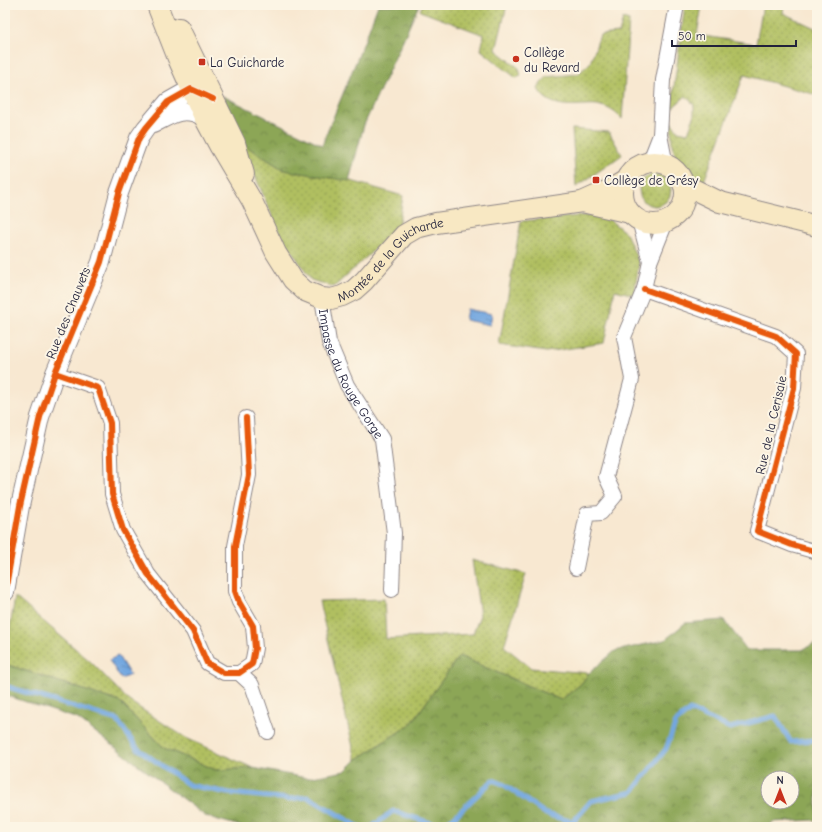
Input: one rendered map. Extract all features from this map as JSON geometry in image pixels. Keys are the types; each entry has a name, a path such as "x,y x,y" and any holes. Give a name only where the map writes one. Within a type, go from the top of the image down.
{"main road":[{"name":"Montée de la Guicharde","path":"157,5 204,117 252,201 276,253 293,280 305,292 322,298 331,299 354,290 364,281 404,235 416,228 436,223 582,202 611,189 626,180"},
{"name":"Montée de la Guicharde","path":"168,5 235,143 252,201"},
{"path":"684,184 684,199 682,207 677,214 666,222 654,224 635,217 626,205 623,197 623,188 631,172 638,166 657,164 673,169 684,184 720,202 817,226"},
{"name":"Montée de la Guicharde","path":"582,202 635,217"},
{"path":"682,207 720,202"}],"street":[{"path":"657,164 663,80 678,5"},
{"path":"191,89 213,99"},
{"name":"Rue des Chauvets","path":"5,592 33,443 40,417 55,373 101,262 119,193 139,138 168,102 191,89"},
{"path":"146,128 180,111 198,113 204,117"},
{"path":"635,217 650,262"},
{"path":"576,568 587,514 601,513 615,496 606,477 632,378 624,337 644,289 650,262 666,222"},
{"name":"Rue de la Cerisaie","path":"644,289 776,336 796,354 794,388 757,530 792,545 817,552"},
{"name":"Impasse du Rouge Gorge","path":"322,298 328,342 347,385 382,438 394,533 392,590"},
{"path":"55,373 98,388 110,423 112,494 123,530 148,574 192,631 207,663 224,673 239,673 252,664 255,648 253,626 239,602 235,591 235,546 249,475 246,418"},
{"path":"239,673 252,685 268,732"}],"green space":[{"path":"378,5 419,5 364,125 349,181 284,170 241,143 223,96 322,145"},
{"path":"422,5 507,5 496,50 519,68 521,76 516,78 481,50 484,35 420,11"},
{"path":"685,5 702,5 697,35 756,44 763,5 784,5 783,13 817,29 817,95 744,75 703,184 693,184 689,174 678,164 672,145 671,122 678,131 688,133 694,117 694,105 686,96 671,109"},
{"path":"623,19 629,21 622,119 613,111 599,105 558,104 542,95 538,89 547,77 578,74 590,63 600,35 619,33"},
{"path":"572,129 609,132 622,155 576,187"},
{"path":"241,143 284,170 334,176 403,196 398,228 334,287 311,280 279,232"},
{"path":"655,174 661,175 668,181 671,190 670,196 664,203 655,206 649,205 642,199 639,190 640,184 646,177"},
{"path":"602,214 626,233 639,263 634,295 615,290 604,343 546,352 499,345 521,221"},
{"path":"472,560 526,574 504,646 531,668 589,673 581,684 561,700 459,656 411,724 356,760 319,601 384,599 386,639 473,634 480,615"},
{"path":"15,597 91,662 129,701 186,738 253,768 216,770 164,748 120,702 5,664"},
{"path":"724,620 747,650 802,650 817,642 817,820 772,822 771,827 243,827 205,816 78,719 5,695 5,664 120,702 164,748 216,770 253,768 307,778 345,771 356,760 411,724 459,656 561,700 581,684 589,673 615,651 665,640 685,623"}],"water":[{"path":"467,309 492,314 490,325 465,320"},
{"path":"118,656 130,675 121,679 109,660"}],"waterway":[{"path":"5,686 117,720 137,748 189,785 228,793 290,799 308,797 359,827"},
{"path":"372,827 393,811 440,826 452,819 493,780 503,784 546,814 573,822 591,801 632,792 666,749 676,722 690,710 730,728 775,716 791,742 814,740 817,742"}],"cycle path":[{"path":"5,592 20,506 40,417 55,373 101,262 119,193 139,138 168,102 191,89 213,99"},
{"path":"644,289 776,336 796,354 794,388 757,531 792,545 817,552"},
{"path":"55,373 98,388 110,423 112,494 123,530 148,574 193,631 207,663 224,673 239,673 252,664 255,648 253,626 239,602 235,591 235,546 249,475 246,418"}],"place":[{"name":"Collège du Revard","path":"516,59"},
{"name":"La Guicharde","path":"202,62"},
{"name":"Collège de Grésy","path":"596,180"}]}
